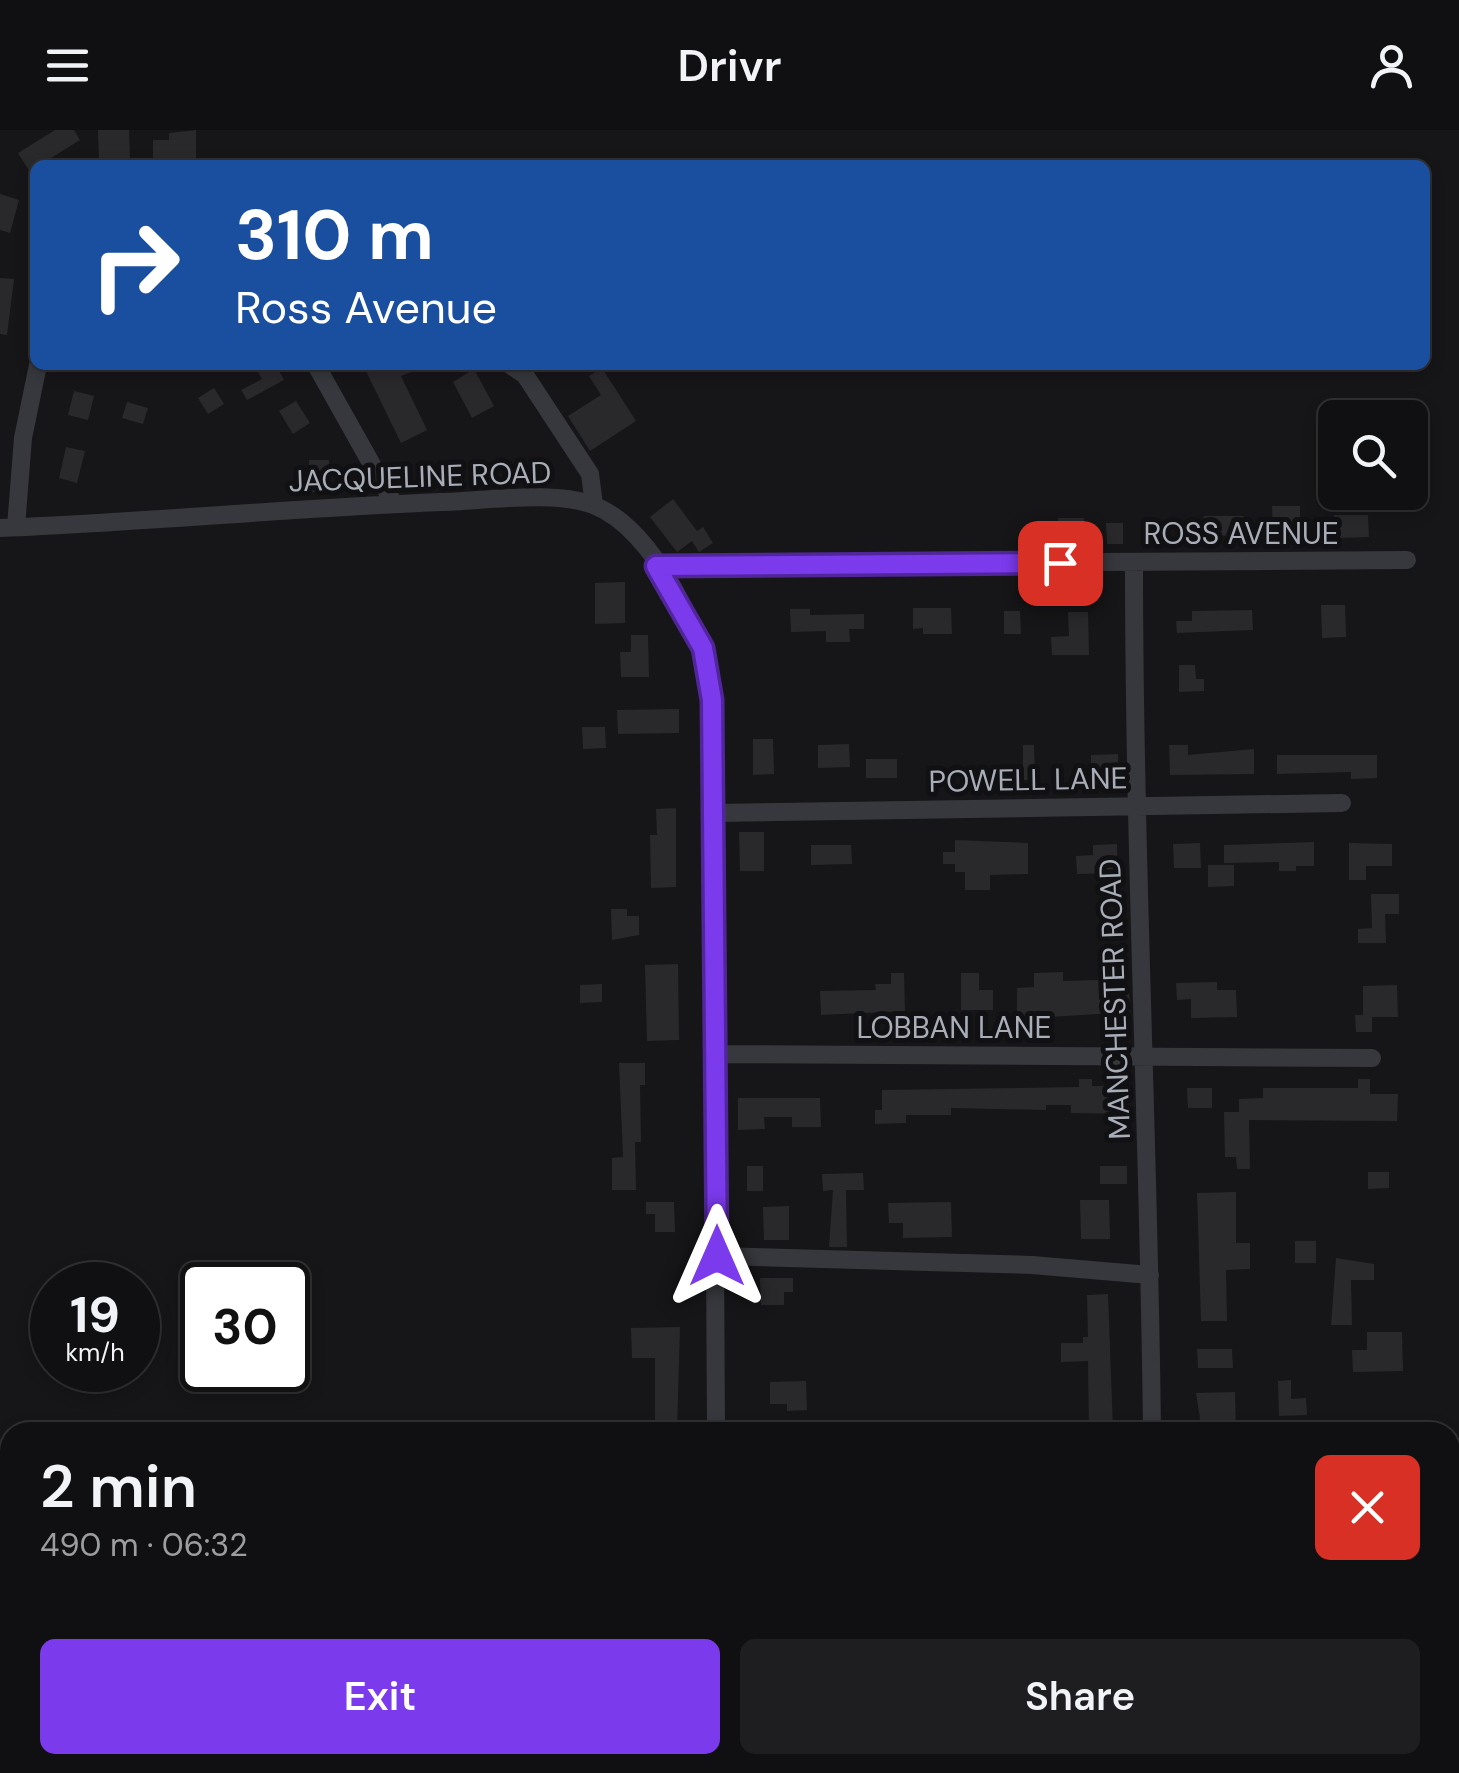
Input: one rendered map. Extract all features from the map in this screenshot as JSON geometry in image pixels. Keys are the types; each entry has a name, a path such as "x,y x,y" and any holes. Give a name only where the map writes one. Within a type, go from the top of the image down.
{"street":[{"path":"8,527 37,370"},
{"path":"319,370 394,504"},
{"path":"518,370 525,375 590,474 594,505 629,529 690,618 708,669 715,813 716,1422"},
{"name":"JACQUELINE ROAD","path":"8,527 156,522 302,506 549,500 594,505"},
{"name":"ROSS AVENUE","path":"656,566 1406,560"},
{"name":"MANCHESTER ROAD","path":"1134,563 1134,806 1145,1057 1152,1422"},
{"name":"POWELL LANE","path":"715,813 1342,803"},
{"name":"LOBBAN LANE","path":"716,1054 1372,1058"},
{"path":"717,1256 1032,1265 1150,1275"}],"building":[{"path":"55,130 74,130 80,140 52,160 30,160 30,172 18,153"},
{"path":"98,130 129,130 130,160 99,160"},
{"path":"196,130 196,160 153,160 153,140 169,140 169,133"},
{"path":"0,194 19,200 10,233 0,230"},
{"path":"0,278 14,279 7,335 0,334"},
{"path":"257,370 279,370 284,380 247,400 241,390 262,379"},
{"path":"365,370 416,370 401,376 427,430 401,443"},
{"path":"475,370 494,406 472,418 453,382"},
{"path":"603,370 636,421 590,451 568,416 601,395 589,376"},
{"path":"214,388 224,404 208,414 198,398"},
{"path":"74,391 94,396 88,420 68,415"},
{"path":"296,401 310,423 293,434 279,411"},
{"path":"127,402 148,408 143,424 122,418"},
{"path":"66,447 85,451 77,483 59,478"},
{"path":"309,460 329,460 329,492 310,492"},
{"path":"673,499 697,531 703,527 713,543 699,552 692,541 677,552 650,517"},
{"path":"1272,506 1300,506 1300,534 1273,534"},
{"path":"1334,515 1368,515 1369,537 1335,538"},
{"path":"1204,516 1244,516 1245,535 1205,536"},
{"path":"1058,518 1084,518 1084,541 1059,542"},
{"path":"1106,523 1123,523 1123,544 1107,544"},
{"path":"625,582 625,623 595,624 595,583"},
{"path":"1321,605 1345,605 1346,637 1322,638"},
{"path":"913,608 951,608 952,634 923,634 923,628 913,629"},
{"path":"790,609 810,609 810,615 864,614 864,629 849,629 850,642 826,642 826,631 791,632"},
{"path":"1252,610 1253,630 1177,633 1176,621 1192,621 1192,611"},
{"path":"1004,611 1020,611 1021,634 1004,634"},
{"path":"1068,612 1088,612 1089,655 1052,655 1051,637 1069,636"},
{"path":"631,635 648,635 649,677 621,677 620,652 631,652"},
{"path":"1179,665 1195,665 1196,679 1204,679 1204,691 1179,692"},
{"path":"679,709 679,733 618,734 617,710"},
{"path":"582,727 605,727 606,748 583,749"},
{"path":"753,739 773,739 774,774 753,775"},
{"path":"849,744 850,767 818,768 818,745"},
{"path":"1023,745 1034,745 1035,780 1023,780"},
{"path":"1169,745 1188,745 1188,755 1254,749 1254,774 1170,775"},
{"path":"1118,754 1118,779 1091,779 1091,755"},
{"path":"1277,755 1377,755 1377,778 1351,779 1351,772 1277,774"},
{"path":"866,759 897,759 897,778 866,778"},
{"path":"676,808 676,887 651,888 650,835 657,835 656,809"},
{"path":"739,832 764,832 764,871 740,871"},
{"path":"955,840 1028,843 1028,874 990,875 990,890 965,890 965,872 955,872 955,864 943,864 943,852 955,852"},
{"path":"1314,842 1314,866 1296,866 1296,871 1279,871 1279,862 1224,863 1224,845"},
{"path":"1200,843 1201,868 1174,868 1173,844"},
{"path":"1349,843 1392,844 1392,866 1366,866 1366,880 1349,880"},
{"path":"1117,844 1117,873 1077,874 1076,856 1093,855 1093,845"},
{"path":"811,845 851,845 852,864 811,865"},
{"path":"1208,865 1234,865 1234,886 1208,887"},
{"path":"1371,894 1399,894 1399,914 1385,914 1386,943 1358,943 1358,929 1372,928"},
{"path":"611,909 627,909 627,916 639,916 639,935 612,940"},
{"path":"1098,955 1116,955 1116,991 1129,991 1130,1012 1017,1019 1017,988 1034,987 1034,973 1063,972 1063,981 1098,980"},
{"path":"678,964 679,1040 647,1041 645,965"},
{"path":"891,973 904,973 905,1011 821,1015 820,991 876,990 875,984 891,984"},
{"path":"961,973 979,973 979,990 993,990 993,1010 961,1010"},
{"path":"1217,982 1217,990 1236,990 1237,1017 1191,1018 1191,999 1177,1000 1176,983"},
{"path":"602,984 602,1002 580,1003 580,985"},
{"path":"1397,985 1398,1017 1372,1017 1372,1032 1356,1032 1355,1015 1363,1015 1363,986"},
{"path":"619,1063 645,1063 645,1085 640,1085 641,1142 635,1142 636,1190 612,1190 612,1158 623,1157"},
{"path":"1079,1079 1092,1079 1092,1086 1128,1086 1128,1114 1071,1113 1071,1105 1046,1105 1046,1110 951,1108 951,1115 906,1115 906,1123 875,1124 875,1110 882,1110 882,1090 1079,1087"},
{"path":"1358,1079 1370,1079 1370,1094 1398,1094 1397,1121 1249,1120 1250,1169 1237,1169 1236,1157 1225,1157 1224,1112 1239,1112 1239,1099 1263,1098 1263,1088 1358,1088"},
{"path":"1187,1088 1212,1088 1212,1108 1188,1108"},
{"path":"738,1098 820,1098 821,1127 792,1127 792,1117 764,1117 765,1129 738,1130"},
{"path":"747,1166 763,1166 763,1191 747,1191"},
{"path":"1100,1166 1127,1166 1127,1184 1100,1184"},
{"path":"1368,1172 1389,1172 1389,1188 1368,1189"},
{"path":"863,1173 864,1190 846,1190 847,1247 829,1247 833,1190 823,1191 822,1174"},
{"path":"1236,1192 1236,1243 1250,1243 1250,1269 1226,1270 1227,1321 1201,1321 1197,1193"},
{"path":"1080,1200 1109,1200 1110,1239 1081,1239"},
{"path":"646,1202 674,1202 675,1232 655,1232 655,1214 646,1214"},
{"path":"951,1202 952,1237 903,1238 903,1223 889,1223 888,1203"},
{"path":"789,1206 789,1240 764,1240 763,1207"},
{"path":"1295,1241 1316,1241 1316,1263 1295,1263"},
{"path":"1336,1258 1374,1264 1374,1280 1351,1280 1352,1325 1331,1325"},
{"path":"760,1278 793,1278 793,1292 784,1292 784,1305 761,1305"},
{"path":"1108,1294 1113,1422 1089,1422 1088,1361 1061,1362 1061,1343 1083,1343 1083,1337 1088,1337 1087,1295"},
{"path":"680,1327 677,1422 655,1422 655,1358 632,1358 631,1328"},
{"path":"1367,1332 1402,1332 1403,1371 1353,1372 1352,1350 1367,1350"},
{"path":"1197,1349 1232,1349 1233,1368 1198,1368"},
{"path":"1291,1380 1291,1399 1306,1398 1307,1415 1279,1416 1278,1381"},
{"path":"806,1381 807,1410 787,1411 787,1404 770,1404 770,1382"},
{"path":"1235,1392 1236,1422 1200,1422 1196,1393"}],"route":[{"path":"717,1256 712,700 703,648 690,618 656,566 1060,563"}]}
